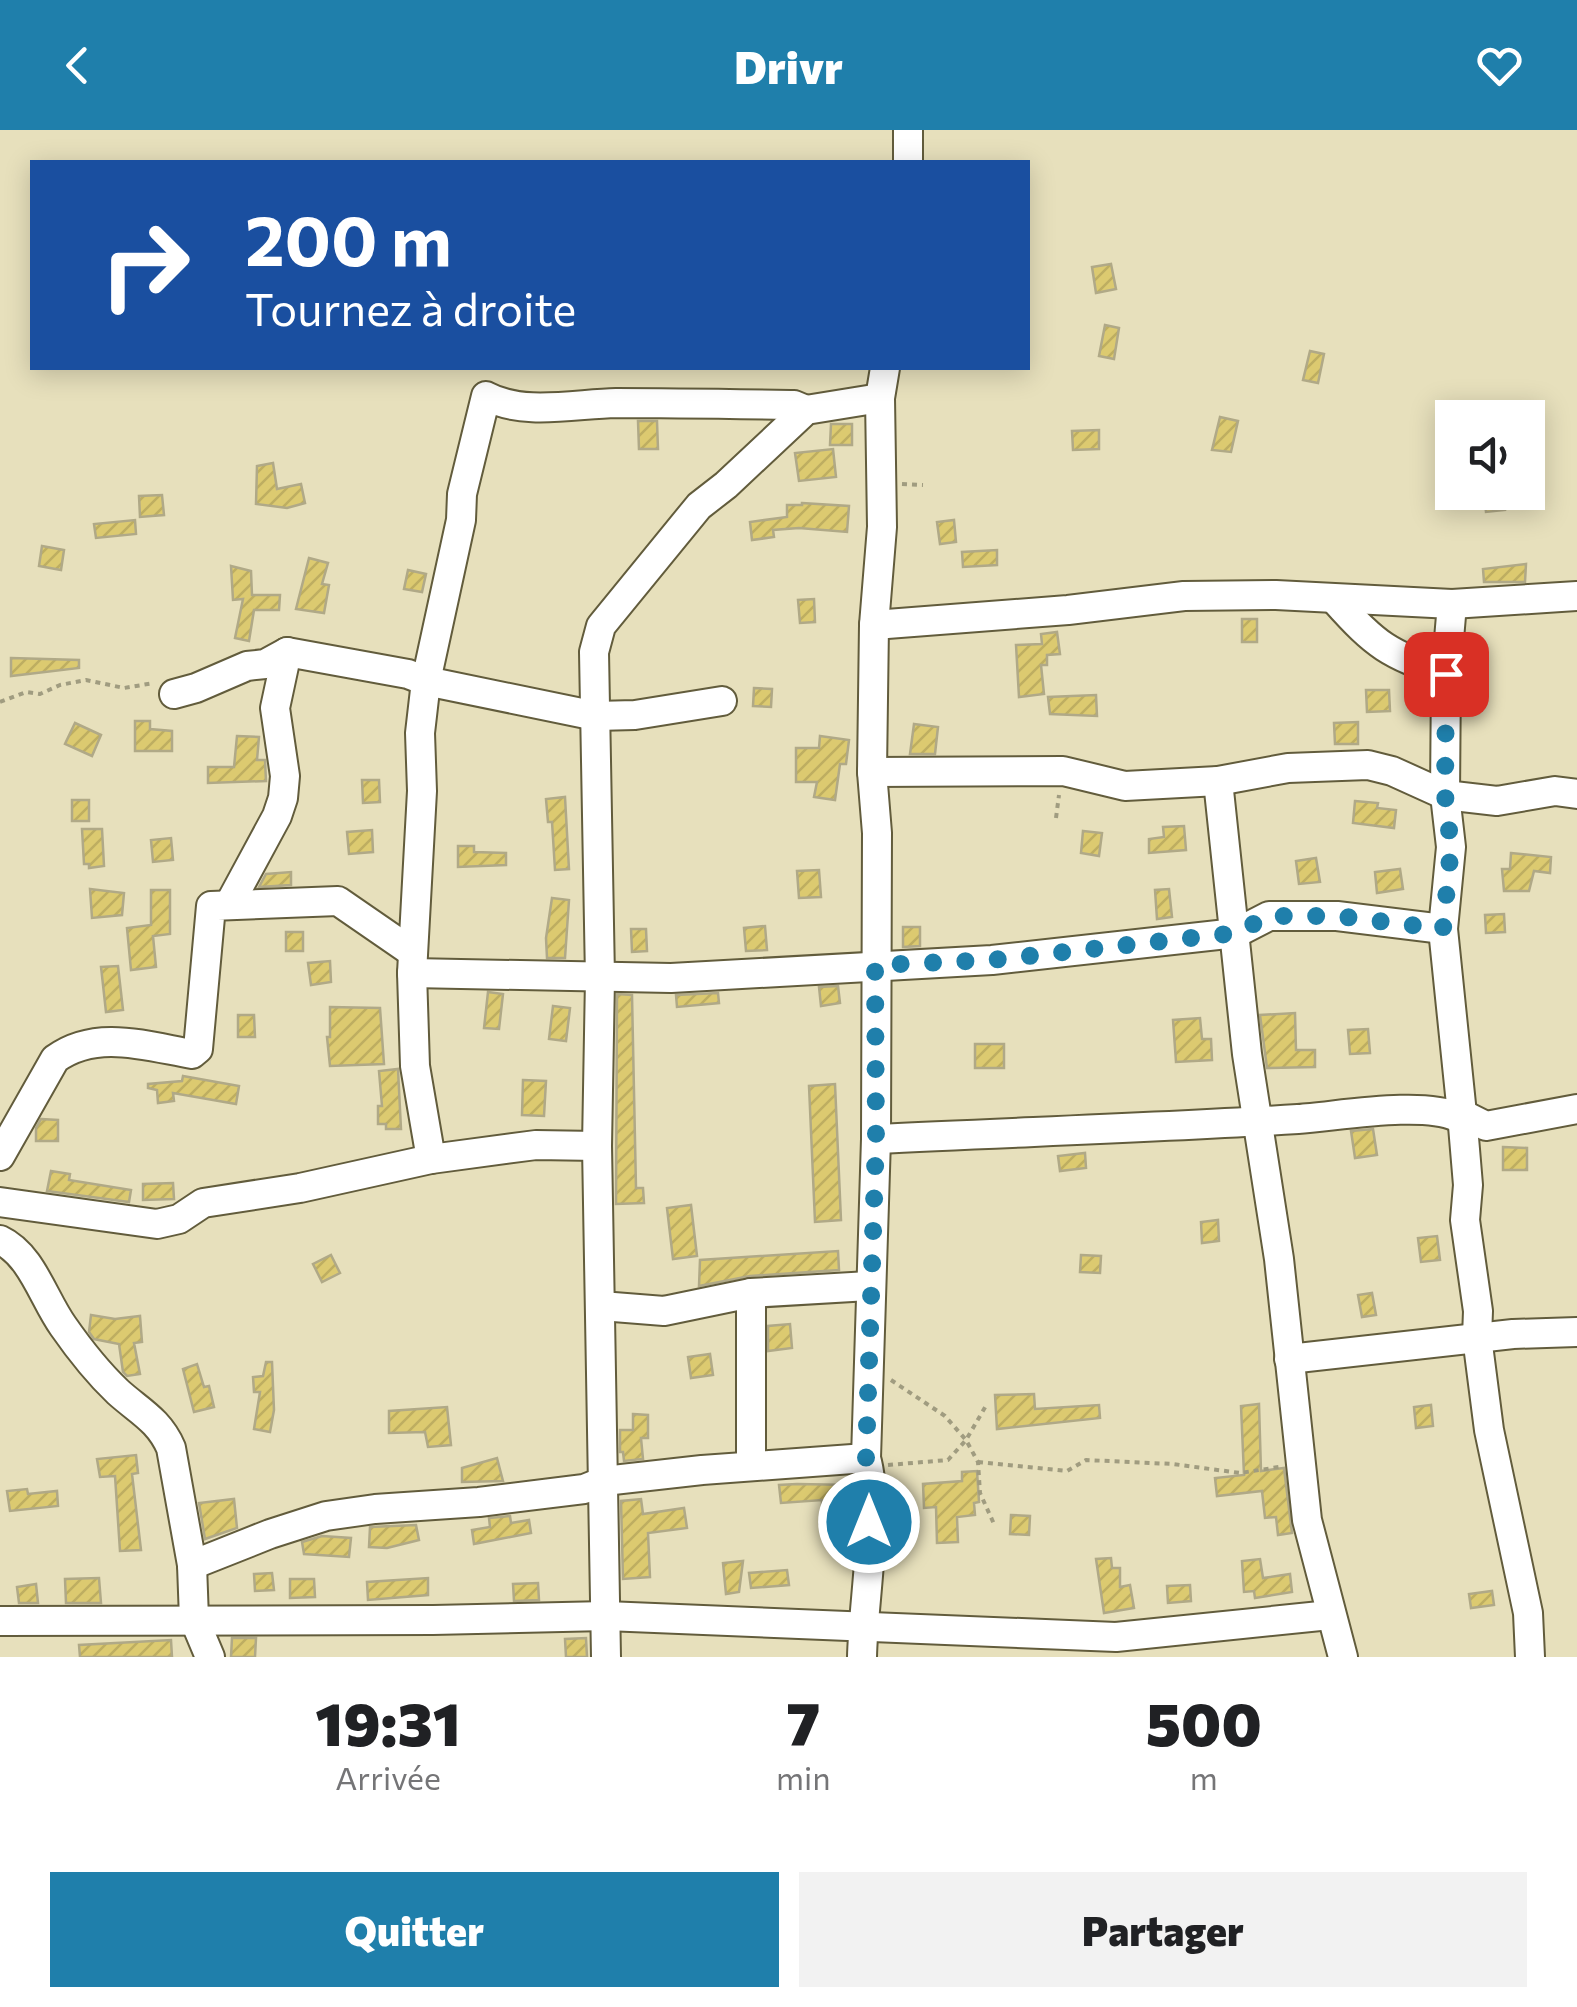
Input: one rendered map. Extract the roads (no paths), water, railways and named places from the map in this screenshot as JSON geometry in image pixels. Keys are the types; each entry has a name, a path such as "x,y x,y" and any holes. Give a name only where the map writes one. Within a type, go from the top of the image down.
{"street":[{"path":"908,130 908,160"},
{"path":"862,1657 876,1139 878,833 872,772 874,624 882,527 880,398 885,370"},
{"path":"431,1159 415,1066 412,963 422,791 420,734 426,681 462,494 486,396 500,404 534,406 698,403 794,405 806,410 880,398"},
{"path":"606,1657 594,652 600,626 699,506 806,410"},
{"path":"874,624 1052,612 1184,596 1276,594 1452,604 1577,596"},
{"path":"1335,600 1375,644 1446,674"},
{"path":"1452,604 1446,674 1445,795 1451,847 1443,929 1468,1186 1464,1220 1478,1311 1489,1430 1528,1614 1530,1657"},
{"path":"230,903 283,798 284,776 274,708 288,652"},
{"path":"174,694 247,666 265,664 288,652 596,716 634,716 722,701"},
{"path":"872,772 1062,770 1125,786 1218,781 1288,768 1368,764 1392,770 1445,795 1497,801 1555,791 1577,794"},
{"path":"1218,781 1256,1120 1279,1260 1300,1471 1307,1520 1343,1657"},
{"path":"0,1156 55,1058 67,1050 104,1041 192,1054 198,1049 208,912 211,906 230,903 338,901 412,963 600,978 670,978 992,960 1236,933 1269,916 1338,916 1443,929"},
{"path":"1462,1114 1486,1126 1577,1109"},
{"path":"876,1139 1403,1110 1443,1111 1458,1117 1462,1114"},
{"path":"0,1202 157,1224 179,1219 203,1203 300,1188 431,1159 536,1145 597,1146"},
{"path":"0,1240 14,1246 62,1325 104,1376 163,1430 171,1448 192,1565 194,1619 210,1657"},
{"path":"601,1306 664,1311 751,1293 870,1286"},
{"path":"751,1293 751,1465"},
{"path":"1289,1359 1478,1337 1577,1332"},
{"path":"192,1565 326,1516 375,1508 479,1502 584,1489 604,1481 751,1465 868,1464"},
{"path":"0,1621 606,1616 1116,1637 1330,1615"}]}
